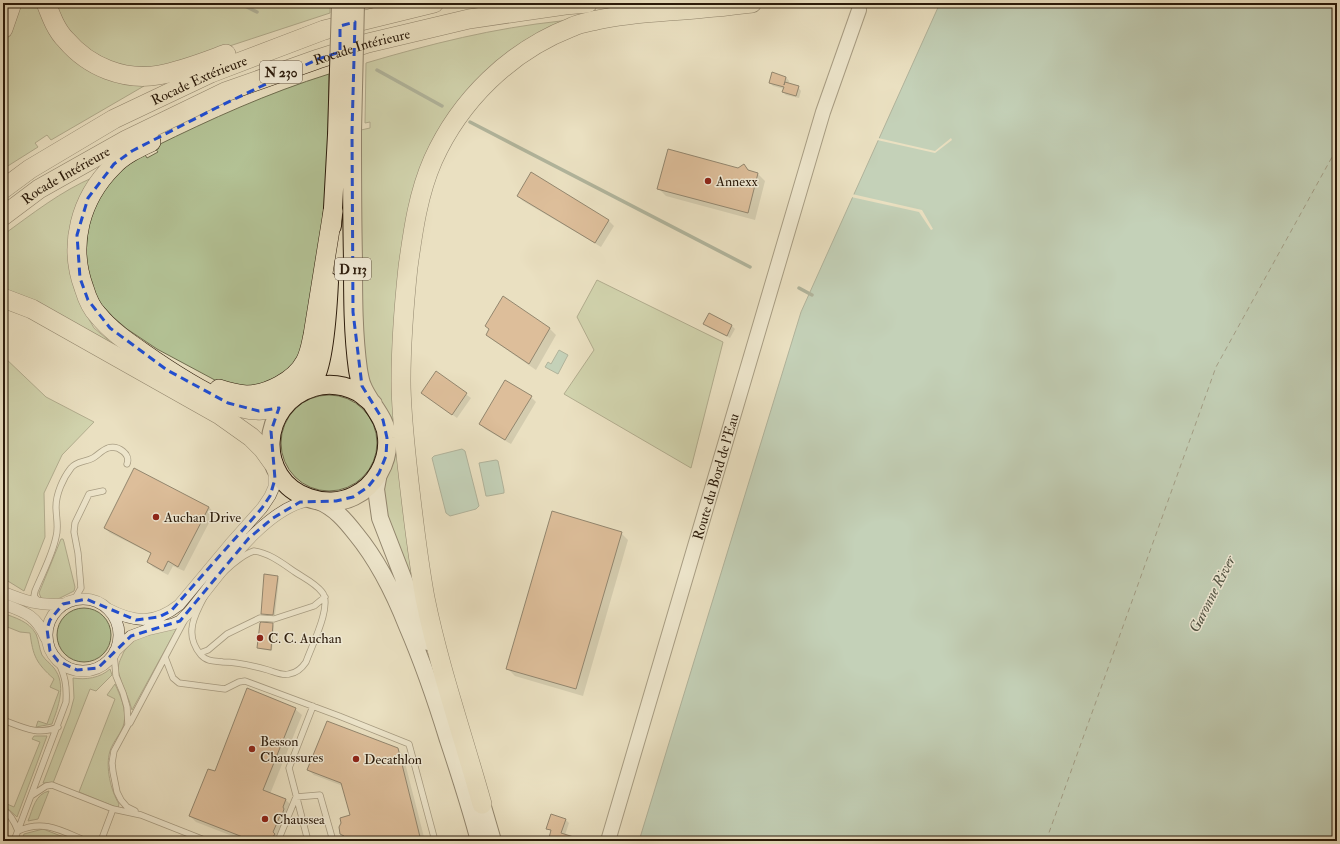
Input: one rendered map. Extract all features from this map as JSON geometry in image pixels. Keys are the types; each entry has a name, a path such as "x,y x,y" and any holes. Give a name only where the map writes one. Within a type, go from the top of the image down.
{"highway":[{"path":"3,29 12,3"},
{"path":"46,3 53,22 65,40 82,55 96,66 129,75 158,75 206,61 252,44 324,30"},
{"name":"Rocade Extérieure","path":"3,188 30,169 114,120 212,73 324,30 434,3"},
{"name":"Rocade Intérieure","path":"3,216 39,189 126,140 225,92 368,43 469,19 588,3"},
{"path":"482,804 435,640 426,598 412,510 401,383 403,310 411,241 419,201 433,161 449,131 469,100 493,76 518,55 545,39 573,26 649,12 752,3"},
{"path":"286,402 273,409 259,411 244,409 228,403 167,370 110,328 97,315 88,300 80,278 76,255 77,235 88,198 99,180 114,164 132,151 216,108 318,59"},
{"path":"129,343 170,363 213,387 232,394 247,395 259,393 284,383 296,374 305,363 310,352 333,211"},
{"path":"3,298 10,299 32,309 220,415 251,437 274,463"}],"main road":[{"name":"D 113","path":"341,3 353,312 358,372 362,386 373,404"},
{"name":"D 113","path":"303,390 315,378 324,338 333,211 345,133 355,3"},
{"path":"478,841 471,811 432,687 418,651 380,567 364,544 334,509 317,500 303,496 291,488 280,476 274,463 270,447 271,431 277,415 286,402 303,390 322,385 340,385 358,392 373,404 383,420 387,438 386,456 379,473 376,489 380,518 428,643 493,841"},
{"path":"317,500 336,501 353,497 368,487 379,473"}],"street":[{"name":"Route du Bord de l'Eau","path":"608,841 822,112 859,10"},
{"path":"3,592 21,600 42,605 63,604 74,600 86,599 98,602 108,609 136,620 159,617 180,605 262,508 274,487 274,463"},
{"path":"3,604 31,616 40,625 50,651 58,661 66,667 87,671 98,668 107,662 131,636 180,621 213,583 237,552 260,528 286,509 300,502 317,500"},
{"path":"47,640 47,629 50,620 63,604"},
{"path":"108,609 115,619 119,630 115,652"}],"lane":[{"path":"42,605 34,596 55,542 57,529 56,498 68,473 76,464 94,457 110,448 116,448 124,452 128,456 127,464"},
{"path":"74,600 81,588 74,524 89,494 103,491"},
{"path":"254,551 270,556 323,592 325,598 325,610 306,662 302,668 289,674 282,674 246,664 214,662 207,660 200,653 194,643 192,628 197,612 213,583 240,557 248,552 254,551"},
{"path":"200,653 208,650 227,634 260,618 274,618 314,606 325,598"},
{"path":"188,613 114,751 113,772 117,792 127,807 141,815 207,841"},
{"path":"115,652 116,676 127,707 128,725"},
{"path":"165,657 171,674 176,681 225,689 239,682 245,681 409,744 435,841"},
{"path":"14,841 58,727 66,702 67,688 65,674 58,661"},
{"path":"308,841 289,768 313,706"},
{"path":"3,720 30,731 44,731 58,727"},
{"path":"31,796 46,786 52,785 114,809 141,815"},
{"path":"296,796 320,795 333,841"},
{"path":"278,841 296,796"},
{"path":"101,841 114,809"},
{"path":"3,810 14,822 18,831"},
{"path":"18,831 37,825 50,826 86,841"}],"highlighted area":[{"path":"355,22 352,131 353,312 362,386 383,420 387,438 386,456 379,473 368,487 353,497 336,501 300,502 273,518 249,538 180,621 131,636 98,668 77,670 58,661 50,651 47,629 50,620 63,604 86,599 136,620 159,617 171,611 262,508 270,496 275,479 271,431 279,408 259,411 228,403 167,370 110,328 88,300 80,278 77,235 88,198 114,164 132,151 216,108 318,59 340,52 340,26"}],"shaded area":[{"path":"18,3 39,3 48,26 147,83 51,140 47,135 35,143 38,147 3,169 3,47"},
{"path":"55,3 330,3 330,13 161,67 128,67 105,61 84,47 68,30"},
{"path":"570,21 457,107 399,290 419,598 383,507 384,480 391,469 396,453 396,437 392,418 382,403 370,390 367,380 361,309 360,208 361,130 370,128 370,122 365,123 366,63 414,49 487,32"},
{"path":"329,74 328,141 324,212 304,357 261,389 226,386 157,349 127,329 101,304 93,290 87,270 84,249 86,226 96,200 123,166 144,153 147,158 158,152 154,147 218,117 284,89"},
{"path":"94,177 82,197 83,309 94,328 113,344 3,291 3,235 58,196"},
{"path":"597,280 723,342 691,468 564,394 594,350 577,317"},
{"path":"3,356 46,397 94,422 62,455 44,493 45,537 24,591 3,578"},
{"path":"329,395 347,399 356,403 363,409 369,416 373,425 377,443 373,461 369,470 363,477 356,483 347,487 329,491 311,487 302,483 295,477 289,470 285,461 281,443 285,425 289,416 295,409 302,403 311,399"},
{"path":"61,539 63,539 64,542 75,587 74,591 52,602 42,600 39,593"},
{"path":"79,608 89,608 99,612 107,620 111,630 111,640 107,650 99,658 89,662 79,662 69,658 61,650 57,640 57,630 61,620 69,612"},
{"path":"3,613 21,620 30,626 36,634 42,655 54,668 58,675 61,689 59,703 52,724 36,727 38,721 47,724 59,691 50,687 54,679 36,659 32,648 30,633 20,632 5,626 3,630"},
{"path":"177,628 132,710 118,670 120,660 126,649 137,639 152,633"},
{"path":"110,669 112,675 96,691 90,689 53,783 43,783 70,713 74,698 73,678 93,678"},
{"path":"115,684 125,713 123,727 111,747 108,764 110,779 119,804 118,808 79,792 115,699 107,695"},
{"path":"34,736 47,736 17,817 6,807 7,804 14,807 40,742 32,739"},
{"path":"49,791 38,819 28,821 33,807 38,799 41,795"},
{"path":"43,829 66,838 65,841 21,841 24,834"}],"water":[{"name":"Garonne River","path":"940,3 1337,3 1337,841 639,841 801,312"},
{"path":"559,350 568,355 558,374 545,367 548,362 551,364"},
{"path":"462,449 465,451 479,506 476,509 450,516 446,513 432,458 434,456"},
{"path":"496,460 498,461 504,493 486,496 479,463"}],"pier":[{"path":"938,3 1249,3 936,8"},
{"path":"878,138 935,151 951,138 952,140 935,153 877,140"},
{"path":"852,194 922,210 933,229 931,230 919,212 851,197"}],"building":[{"path":"772,72 786,77 784,85 785,82 799,86 796,96 782,92 784,87 769,83"},
{"name":"Annexx","path":"668,149 738,168 744,164 748,170 758,173 748,213 657,189"},
{"path":"531,172 609,220 595,243 517,196"},
{"path":"503,296 550,328 529,364 486,335 489,329 485,326"},
{"path":"709,313 732,325 727,336 703,324"},
{"path":"436,371 467,393 452,415 421,393"},
{"path":"505,380 532,396 505,440 479,424"},
{"name":"Auchan Drive","path":"134,468 209,507 178,567 168,561 163,571 147,562 151,553 104,528"},
{"path":"552,511 622,532 576,689 506,669"},
{"path":"264,574 278,576 273,615 261,614"},
{"path":"261,622 273,623 271,650 257,648"},
{"path":"247,688 296,708 263,790 286,799 282,815 280,816 273,832 275,834 270,841 253,841 189,816 208,769 215,771"},
{"name":"Decathlon","path":"327,721 398,748 421,841 346,841 344,836 340,834 340,818 350,815 341,783 307,770"},
{"path":"551,814 566,819 561,833 580,839 579,841 556,841 549,838 551,830 546,829"}],"waterway":[{"path":"239,3 257,12"},
{"path":"377,70 442,106"},
{"path":"470,122 750,267"},
{"path":"799,288 812,295"}],"ferry route":[{"path":"1046,841 1216,367 1337,148"}],"place":[{"name":"Annexx","path":"708,181"},
{"name":"Auchan Drive","path":"156,517"},
{"name":"C. C. Auchan","path":"260,638"},
{"name":"Besson Chaussures","path":"252,749"},
{"name":"Decathlon","path":"356,759"},
{"name":"Chaussea","path":"265,819"}]}
